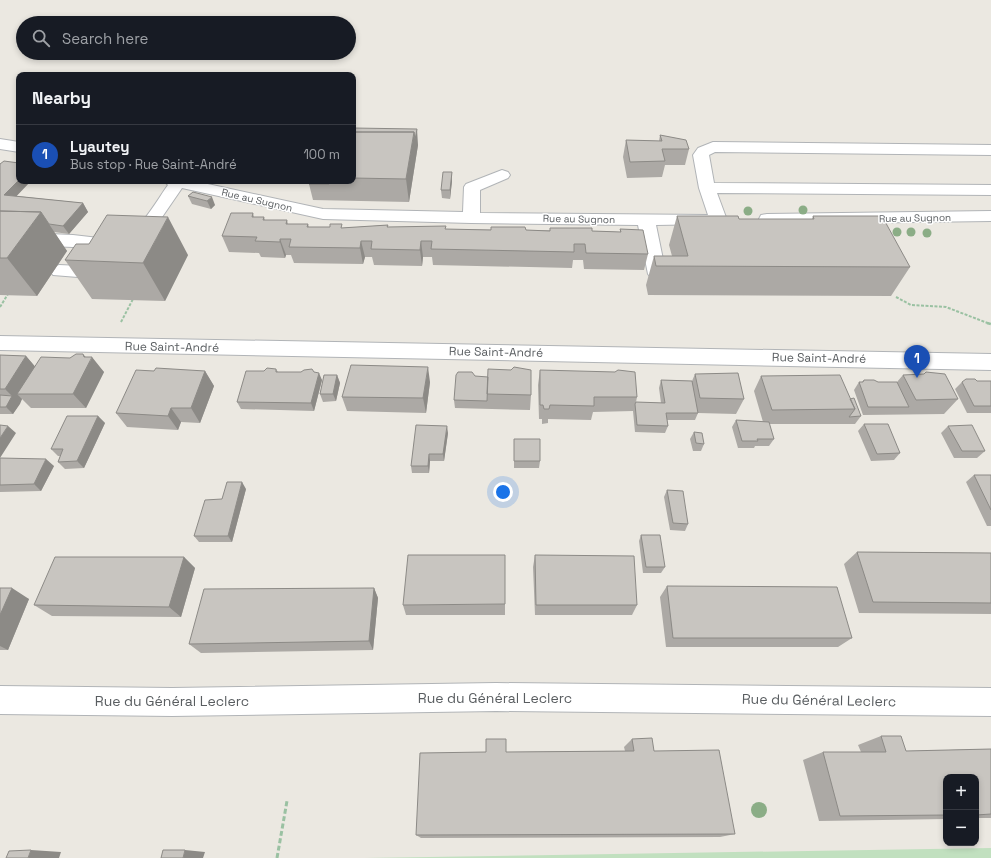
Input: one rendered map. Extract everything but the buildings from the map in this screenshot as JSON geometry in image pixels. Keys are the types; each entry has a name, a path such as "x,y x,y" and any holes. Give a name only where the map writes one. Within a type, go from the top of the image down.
{"street":[{"path":"0,144 16,147"},
{"path":"991,150 713,147 703,151 701,155 707,188 991,190"},
{"path":"471,218 472,187 502,175"},
{"path":"0,238 73,241 116,246 135,240 141,235 174,184"},
{"name":"Rue au Sugnon","path":"192,184 250,191 323,214 471,218 725,220 707,188"},
{"name":"Rue au Sugnon","path":"753,220 991,216"},
{"path":"646,220 657,274"},
{"path":"88,272 103,244"},
{"path":"59,271 112,273"},
{"name":"Rue Saint-André","path":"0,343 991,362"},
{"name":"Rue du Général Leclerc","path":"0,700 172,702 496,697 991,702"}],"path":[{"path":"0,307 8,294"},
{"path":"896,297 911,305 946,308 991,324"},
{"path":"119,325 133,299"},
{"path":"277,858 287,801"}],"green space":[{"path":"991,848 991,858 364,858"}],"place":[{"name":"Lyautey","path":"917,378"}]}
